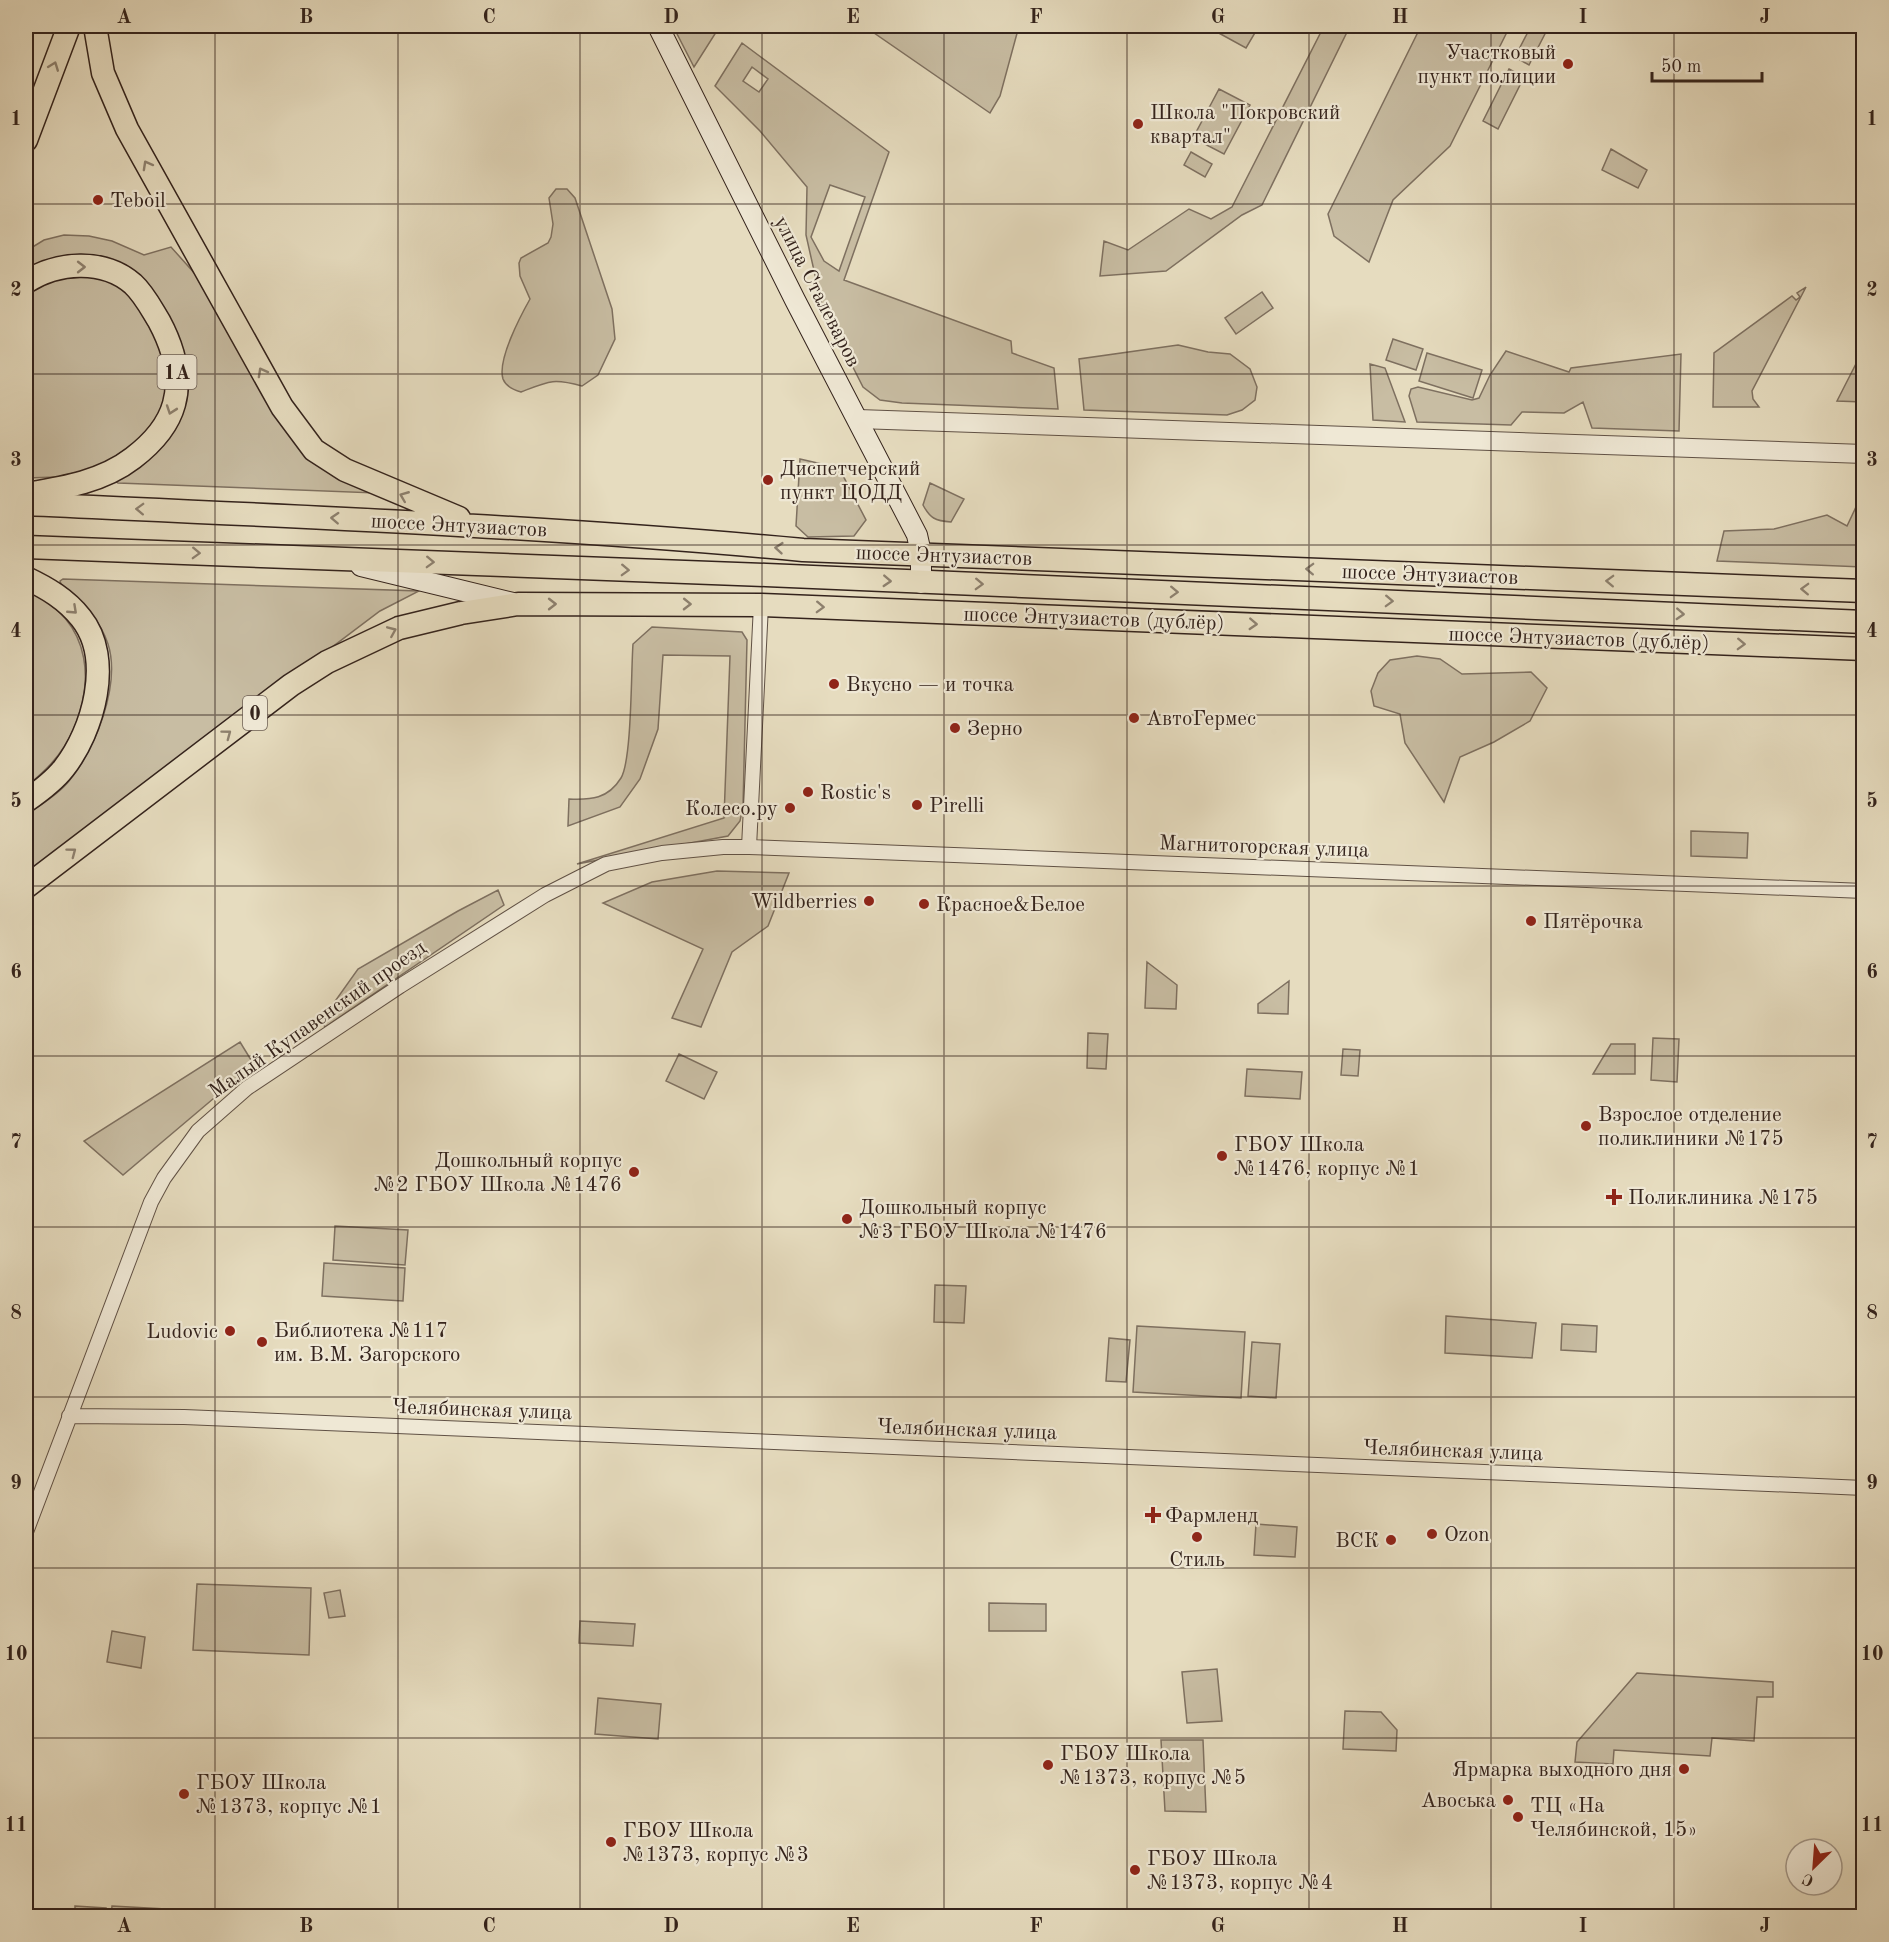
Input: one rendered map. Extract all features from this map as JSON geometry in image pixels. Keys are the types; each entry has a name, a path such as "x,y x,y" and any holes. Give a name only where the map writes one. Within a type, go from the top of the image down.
{"main road":[{"path":"26,141 69,26"},
{"path":"95,26 103,73 127,129 282,407 314,450 345,470 478,525"},
{"name":"улица Сталеваров","path":"658,26 795,300 917,535 921,553 921,583"},
{"name":"1A","path":"26,282 52,269 74,266 94,267 117,274 133,284 147,301 165,333 176,360 178,380 174,404 167,422 132,459 88,481 26,494"},
{"name":"шоссе Энтузиастов","path":"26,504 478,525 701,540 803,550 1863,591"},
{"name":"шоссе Энтузиастов","path":"26,547 1863,622"},
{"name":"шоссе Энтузиастов (дублёр)","path":"329,558 518,604 761,605 1863,649"},
{"path":"26,578 52,590 82,619 96,647 98,683 93,710 79,743 63,769 26,801"},
{"name":"0","path":"26,887 291,686 327,662 399,627 461,613 518,604"}],"street":[{"path":"858,419 1863,454"},
{"path":"749,847 761,605"},
{"name":"Магнитогорская улица","path":"662,853 749,847 1863,891"},
{"name":"Малый Купавенский проезд","path":"26,1532 151,1202 164,1178 198,1131 247,1088 323,1036 545,895 606,864 662,853"},
{"name":"Челябинская улица","path":"69,1416 184,1417 1863,1488"}],"shaded area":[{"path":"673,26 720,26 694,67"},
{"path":"864,26 1019,26 1000,96 990,113"},
{"path":"1206,26 1259,26 1246,48"},
{"path":"1324,26 1350,26 1262,205 1242,215 1166,271 1100,276 1104,241 1128,250 1189,209 1211,219 1232,207"},
{"path":"1421,26 1510,26 1450,146 1393,200 1369,262 1334,236 1328,214"},
{"path":"1531,26 1549,26 1529,65 1515,57"},
{"path":"742,43 889,152 844,280 1011,341 1012,353 1054,368 1058,409 902,403 880,400 863,387 822,306 806,235 807,187 760,131 715,86","holes":["752,67 768,79 759,92 743,81","830,185 865,197 839,271 824,261 811,237"]},
{"path":"1509,69 1524,77 1498,129 1483,121"},
{"path":"1219,89 1250,105 1224,154 1193,138"},
{"path":"1611,149 1647,170 1638,188 1602,170"},
{"path":"1191,152 1212,164 1205,177 1184,165"},
{"path":"556,189 567,189 575,198 612,309 615,339 598,375 582,386 557,381 521,392 506,384 502,371 511,338 530,299 520,276 519,263 521,258 548,243 551,237 553,224 549,198"},
{"path":"64,235 89,236 112,241 144,255 171,247 205,285 279,412 375,493 118,483 115,481 184,396 133,275 26,273 26,251 44,240"},
{"path":"76,273 111,280 137,300 170,366 161,418 110,465 57,477 26,478 26,291"},
{"path":"1806,287 1752,391 1753,399 1759,407 1713,407 1714,353 1792,296 1796,300 1800,297 1797,293"},
{"path":"1262,292 1273,308 1236,334 1225,318"},
{"path":"1393,339 1423,349 1416,370 1386,360"},
{"path":"1178,345 1230,354 1250,369 1257,387 1255,400 1242,410 1227,415 1084,410 1079,359"},
{"path":"1863,350 1863,402 1837,401"},
{"path":"1506,351 1569,372 1571,368 1681,354 1679,431 1592,428 1583,402 1564,413 1522,412 1511,425 1417,422 1409,396 1411,389 1418,387 1472,400 1479,398 1490,375"},
{"path":"1427,353 1482,370 1473,398 1419,381"},
{"path":"1370,364 1385,368 1405,422 1373,420"},
{"path":"800,459 839,468 866,520 854,536 808,537 796,526"},
{"path":"930,483 964,499 951,522 934,518 923,505"},
{"path":"1863,505 1863,567 1717,561 1724,531 1774,529 1827,515 1847,526 1856,507"},
{"path":"63,579 419,591 380,611 26,878 26,815 60,791 79,768 103,716 111,678 111,660 105,635 89,611 61,584 60,581"},
{"path":"26,591 49,603 66,619 77,637 84,658 85,680 82,702 75,725 64,747 51,764 26,787"},
{"path":"652,627 742,632 747,640 743,807 740,821 728,836 577,864 724,818 730,656 663,655 658,729 640,779 620,807 568,826 569,799 598,797 610,790 621,778 625,768 629,735 633,644"},
{"path":"1417,656 1440,659 1462,674 1531,672 1547,688 1530,721 1494,742 1460,757 1444,802 1405,743 1400,714 1374,706 1371,691 1378,673 1390,660"},
{"path":"1691,831 1748,833 1747,858 1691,856"},
{"path":"717,871 789,873 768,926 732,952 701,1027 672,1018 703,949 603,903 652,882"},
{"path":"498,890 504,905 325,1027 321,1021 358,969"},
{"path":"1147,962 1177,985 1176,1009 1145,1008"},
{"path":"1289,981 1288,1014 1258,1013 1258,1004"},
{"path":"1088,1033 1108,1034 1106,1069 1087,1068"},
{"path":"1653,1038 1679,1039 1677,1082 1651,1080"},
{"path":"240,1042 256,1068 233,1082 123,1175 84,1141"},
{"path":"1611,1044 1635,1044 1635,1074 1593,1074"},
{"path":"1343,1049 1360,1050 1358,1076 1341,1075"},
{"path":"679,1054 717,1072 704,1099 666,1081"},
{"path":"1247,1069 1302,1072 1300,1099 1245,1096"},
{"path":"335,1226 408,1230 405,1265 333,1260"},
{"path":"324,1263 405,1268 403,1301 322,1296"},
{"path":"935,1285 966,1286 964,1323 934,1322"},
{"path":"1446,1316 1536,1323 1532,1358 1445,1353"},
{"path":"1562,1324 1597,1326 1596,1352 1561,1350"},
{"path":"1137,1326 1245,1332 1241,1398 1133,1392"},
{"path":"1109,1338 1130,1340 1126,1382 1106,1381"},
{"path":"1252,1342 1280,1344 1276,1398 1248,1396"},
{"path":"1256,1524 1297,1527 1295,1557 1254,1555"},
{"path":"197,1584 311,1588 309,1655 193,1650"},
{"path":"340,1590 345,1616 329,1618 324,1593"},
{"path":"989,1603 1046,1604 1046,1631 989,1631"},
{"path":"580,1621 635,1624 633,1646 579,1643"},
{"path":"112,1631 145,1637 141,1668 107,1662"},
{"path":"1217,1669 1222,1721 1187,1723 1182,1672"},
{"path":"1637,1673 1773,1682 1773,1697 1757,1697 1754,1741 1712,1738 1710,1756 1614,1750 1613,1764 1575,1762 1577,1742"},
{"path":"598,1698 661,1704 658,1739 595,1734"},
{"path":"1345,1711 1381,1712 1397,1730 1396,1751 1343,1749"},
{"path":"1161,1740 1203,1740 1206,1812 1165,1811"},
{"path":"75,1906 106,1908 105,1916 75,1916"},
{"path":"112,1906 220,1912 220,1916 111,1916"}],"place":[{"name":"Участковый пункт полиции","path":"1568,64"},
{"name":"Школа \"Покровский квартал\"","path":"1138,124"},
{"name":"Teboil","path":"98,200"},
{"name":"Диспетчерский пункт ЦОДД","path":"768,480"},
{"name":"Вкусно — и точка","path":"834,684"},
{"name":"АвтоГермес","path":"1134,718"},
{"name":"Зерно","path":"955,728"},
{"name":"Rostic's","path":"808,792"},
{"name":"Pirelli","path":"917,805"},
{"name":"Колесо.ру","path":"790,808"},
{"name":"Wildberries","path":"869,901"},
{"name":"Красное&Белое","path":"924,904"},
{"name":"Пятёрочка","path":"1531,921"},
{"name":"Взрослое отделение поликлиники №175","path":"1586,1126"},
{"name":"ГБОУ Школа №1476, корпус №1","path":"1222,1156"},
{"name":"Дошкольный корпус №2 ГБОУ Школа №1476","path":"634,1172"},
{"name":"Поликлиника №175","path":"1614,1197"},
{"name":"Дошкольный корпус №3 ГБОУ Школа №1476","path":"847,1219"},
{"name":"Ludovic","path":"230,1331"},
{"name":"Библиотека №117 им. В.М. Загорского","path":"262,1342"},
{"name":"Фармленд","path":"1153,1515"},
{"name":"Ozon","path":"1432,1534"},
{"name":"Стиль","path":"1197,1537"},
{"name":"ВСК","path":"1391,1540"},
{"name":"ГБОУ Школа №1373, корпус №5","path":"1048,1765"},
{"name":"Ярмарка выходного дня","path":"1684,1769"},
{"name":"ГБОУ Школа №1373, корпус №1","path":"184,1794"},
{"name":"Авоська","path":"1508,1800"},
{"name":"ТЦ «На Челябинской, 15»","path":"1518,1817"},
{"name":"ГБОУ Школа №1373, корпус №3","path":"611,1842"},
{"name":"ГБОУ Школа №1373, корпус №4","path":"1135,1870"}]}
